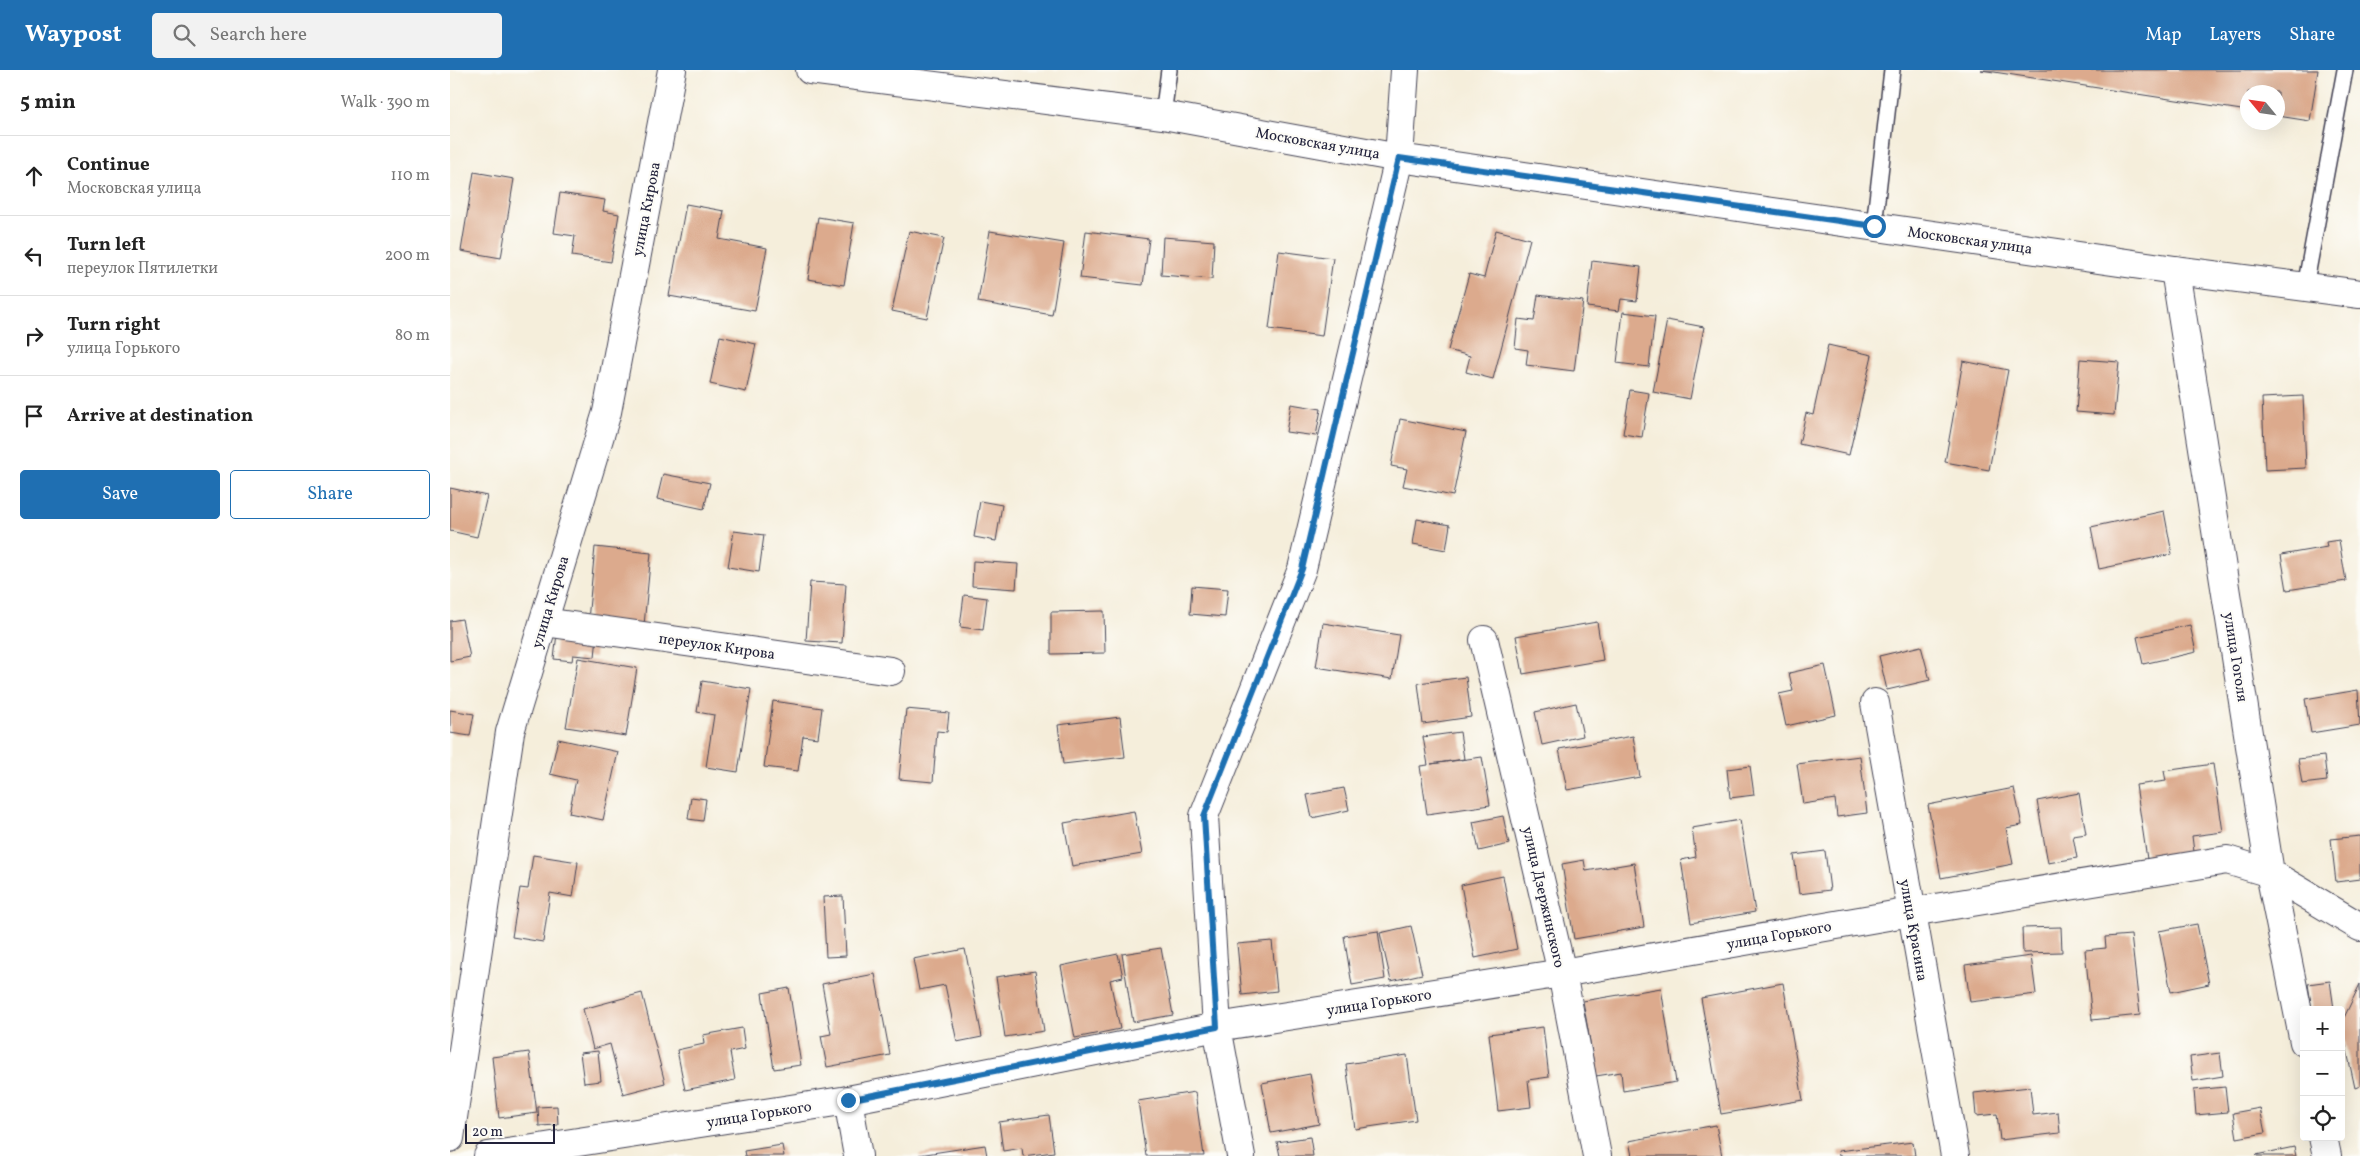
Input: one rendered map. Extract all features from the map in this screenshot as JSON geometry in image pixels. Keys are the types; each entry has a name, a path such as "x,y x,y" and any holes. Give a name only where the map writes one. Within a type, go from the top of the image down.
{"street":[{"name":"улица Кирова","path":"450,1138 510,732 607,412 672,70"},
{"name":"Московская улица","path":"810,70 1163,115 1399,158 2175,270 2360,294"},
{"path":"1241,1156 1217,1027 1204,816 1302,569 1399,158 1405,70"},
{"name":"улица Гоголя","path":"2175,270 2270,873 2300,1022"},
{"name":"переулок Кирова","path":"544,622 891,671"},
{"name":"улица Дзержинского","path":"1484,640 1562,973 1597,1156"},
{"name":"улица Красина","path":"1875,703 1955,1156"},
{"name":"улица Горького","path":"488,1156 848,1100 1217,1027 1562,973 1911,912 2227,860 2270,873 2360,927"},
{"path":"848,1100 858,1156"},
{"path":"2324,1141 2327,1156"}],"lane":[{"path":"1163,115 1169,70"},
{"path":"1874,226 1892,70"},
{"path":"2305,287 2345,70"}],"building":[{"path":"1981,70 2318,70 2310,121 2285,117 2285,85 2240,85 2240,110"},
{"path":"474,172 514,179 501,258 461,251"},
{"path":"560,193 605,200 603,211 619,214 611,262 572,256 575,236 554,233"},
{"path":"686,204 724,211 719,239 767,248 755,311 669,296"},
{"path":"818,217 854,223 844,285 808,279"},
{"path":"1496,230 1530,239 1493,379 1466,372 1470,356 1448,350 1469,274 1484,278"},
{"path":"909,231 944,238 927,318 892,311"},
{"path":"990,231 1064,243 1052,315 978,302"},
{"path":"1086,231 1149,239 1143,285 1080,278"},
{"path":"1163,237 1214,241 1212,279 1161,275"},
{"path":"1279,251 1333,258 1322,336 1269,329"},
{"path":"1592,261 1641,267 1637,301 1621,299 1619,311 1587,307"},
{"path":"1538,295 1583,301 1574,371 1526,365 1528,350 1515,348 1518,319 1534,321"},
{"path":"1623,312 1655,316 1649,367 1617,363"},
{"path":"1667,320 1704,327 1690,399 1653,392"},
{"path":"720,336 756,344 746,392 710,384"},
{"path":"1828,345 1872,355 1849,455 1799,444 1806,413 1813,415"},
{"path":"2080,359 2119,362 2114,415 2076,412"},
{"path":"1963,361 2008,370 1989,470 1945,462"},
{"path":"1630,390 1649,393 1642,437 1623,434"},
{"path":"2303,396 2306,468 2265,470 2262,398"},
{"path":"1291,404 1321,409 1316,436 1286,432"},
{"path":"1400,419 1466,432 1453,496 1403,486 1407,469 1391,466"},
{"path":"663,474 710,483 704,509 657,499"},
{"path":"450,488 487,496 477,537 450,531"},
{"path":"980,501 1002,505 996,541 974,537"},
{"path":"2164,511 2172,554 2099,569 2091,527"},
{"path":"1417,519 1450,525 1446,550 1413,544"},
{"path":"734,531 764,535 759,572 728,567"},
{"path":"2339,540 2346,581 2287,590 2281,555 2327,547 2326,542"},
{"path":"595,547 651,553 644,625 588,620"},
{"path":"973,561 1018,564 1016,589 972,586"},
{"path":"810,582 846,584 842,643 806,641"},
{"path":"1192,586 1228,589 1225,617 1190,614"},
{"path":"964,595 987,598 983,630 960,627"},
{"path":"1104,611 1105,653 1051,654 1051,612"},
{"path":"462,619 470,657 450,661 450,621"},
{"path":"1597,622 1603,660 1523,674 1516,636"},
{"path":"1323,623 1399,635 1392,679 1316,667"},
{"path":"2190,625 2196,652 2143,664 2137,637"},
{"path":"557,633 597,637 595,657 573,655 572,661 554,659"},
{"path":"1921,646 1930,680 1887,690 1879,656"},
{"path":"578,658 637,668 626,736 566,727"},
{"path":"1825,665 1836,715 1786,726 1779,694 1793,691 1789,673"},
{"path":"1466,677 1471,717 1423,724 1418,683"},
{"path":"702,681 751,689 738,772 706,767 714,715 697,712"},
{"path":"2358,690 2360,725 2311,733 2305,699"},
{"path":"773,701 822,708 818,738 803,736 798,771 764,767"},
{"path":"1576,703 1583,736 1542,745 1535,712"},
{"path":"906,709 949,713 947,732 937,731 933,782 899,779"},
{"path":"450,710 474,714 470,736 450,733"},
{"path":"1120,717 1125,757 1063,764 1058,725"},
{"path":"1460,732 1464,759 1431,764 1482,757 1490,805 1427,814 1420,766 1428,765 1423,737"},
{"path":"1633,736 1640,777 1567,790 1559,749"},
{"path":"558,739 618,752 603,820 569,813 576,780 550,774"},
{"path":"1860,756 1867,813 1837,817 1835,799 1803,804 1797,764"},
{"path":"2324,756 2327,781 2302,784 2298,759"},
{"path":"2213,764 2223,832 2192,836 2194,852 2147,859 2136,785 2166,781 2164,771"},
{"path":"1750,766 1754,795 1730,798 1727,769"},
{"path":"1344,788 1349,810 1312,818 1307,795"},
{"path":"2014,788 2022,825 2006,828 2013,864 1941,878 1928,805"},
{"path":"2079,793 2086,834 2073,836 2077,858 2048,863 2037,801"},
{"path":"691,797 706,799 703,821 688,819"},
{"path":"1134,811 1142,854 1072,866 1064,823"},
{"path":"1503,816 1509,844 1479,851 1473,822"},
{"path":"1740,820 1755,912 1691,923 1681,860 1696,857 1692,828"},
{"path":"2360,836 2360,879 2336,882 2331,839"},
{"path":"1825,851 1830,890 1799,894 1794,855"},
{"path":"533,855 578,862 573,897 550,893 543,942 512,937 520,888 528,889"},
{"path":"1584,860 1586,871 1634,863 1644,927 1574,939 1562,864"},
{"path":"1503,876 1517,949 1475,958 1461,885"},
{"path":"843,896 846,956 826,957 823,897"},
{"path":"2197,924 2209,984 2171,992 2159,931"},
{"path":"1411,926 1422,974 1391,981 1380,933"},
{"path":"2061,927 2062,952 2023,953 2022,928"},
{"path":"1378,931 1385,979 1352,985 1344,936"},
{"path":"2131,935 2140,1015 2092,1020 2085,950 2106,948 2105,937"},
{"path":"1272,941 1277,991 1242,995 1237,944"},
{"path":"1161,948 1173,1015 1133,1022 1122,954"},
{"path":"965,949 982,1037 957,1042 945,985 919,990 913,959"},
{"path":"1118,954 1123,977 1110,980 1120,1029 1075,1038 1061,966"},
{"path":"2031,956 2036,994 1970,1002 1965,965"},
{"path":"1035,971 1044,1031 1005,1037 996,977"},
{"path":"875,974 890,1055 827,1067 821,1036 831,1034 822,984"},
{"path":"2330,981 2334,1006 2311,1006 2308,984"},
{"path":"1783,983 1803,1100 1721,1114 1701,998"},
{"path":"2360,984 2360,1086 2355,1088 2345,1042 2345,1016"},
{"path":"789,988 801,1065 774,1069 762,993"},
{"path":"1661,988 1676,1082 1623,1091 1621,1072 1596,1076 1583,1001"},
{"path":"642,993 665,1083 623,1094 610,1044 593,1049 583,1009"},
{"path":"1543,1027 1549,1077 1528,1080 1531,1107 1498,1111 1489,1034"},
{"path":"742,1028 745,1049 730,1052 735,1080 685,1090 677,1050 704,1044 703,1035"},
{"path":"598,1051 601,1081 584,1083 580,1053"},
{"path":"529,1052 537,1113 499,1118 492,1057"},
{"path":"2220,1053 2223,1076 2193,1081 2190,1057"},
{"path":"1407,1055 1416,1120 1355,1129 1346,1064"},
{"path":"1310,1074 1319,1124 1271,1133 1262,1083"},
{"path":"2030,1087 2033,1115 2058,1112 2060,1133 2000,1140 1997,1114 1976,1116 1974,1093"},
{"path":"2225,1087 2228,1112 2196,1115 2194,1090"},
{"path":"1195,1092 1204,1156 1146,1156 1138,1101"},
{"path":"557,1106 558,1125 539,1126 538,1107"},
{"path":"2260,1108 2265,1133 2237,1138 2233,1113"},
{"path":"1049,1115 1054,1152 1023,1156 1022,1148 1003,1151 999,1122"},
{"path":"1716,1125 1722,1156 1632,1156 1629,1141"},
{"path":"1310,1137 1313,1156 1280,1156 1277,1142"},
{"path":"1913,1142 1915,1156 1839,1156 1838,1151"},
{"path":"782,1145 784,1156 745,1156 744,1151"},
{"path":"985,1145 987,1156 919,1156 919,1155"},
{"path":"2294,1147 2296,1156 2256,1155"}],"route":[{"path":"848,1100 1217,1027 1204,816 1302,569 1399,158 1874,226"}]}
